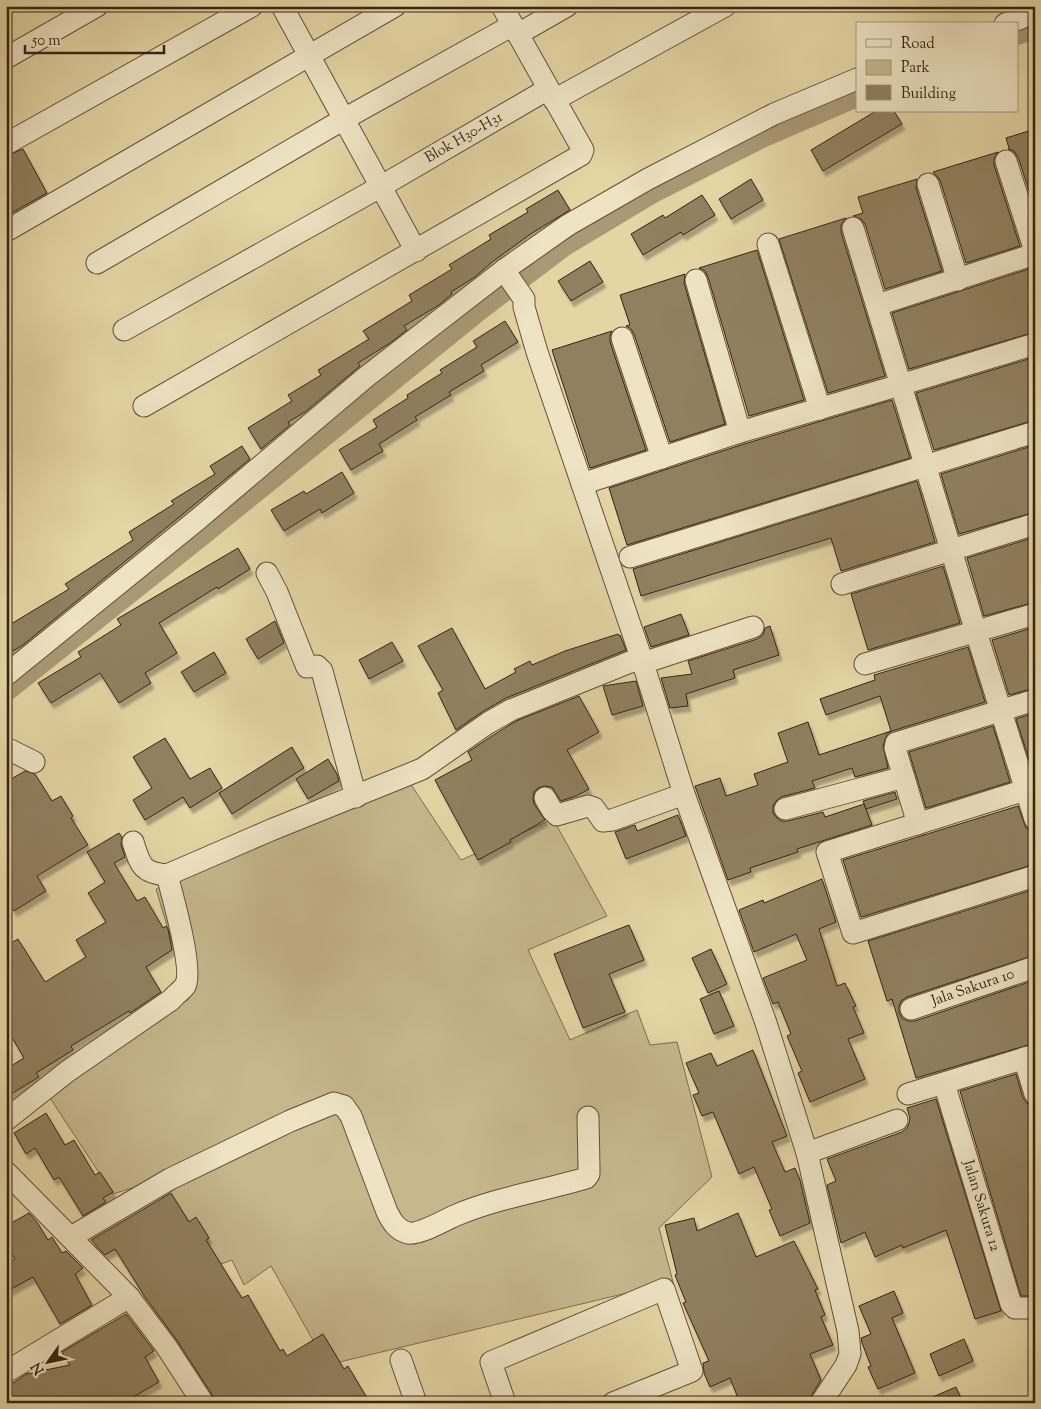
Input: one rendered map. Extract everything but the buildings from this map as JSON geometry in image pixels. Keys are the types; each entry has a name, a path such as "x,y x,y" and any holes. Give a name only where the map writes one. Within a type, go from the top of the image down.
{"street":[{"path":"6,58 97,6"},
{"path":"6,144 252,6"},
{"path":"282,6 416,251"},
{"path":"6,231 395,6"},
{"path":"144,406 581,155 583,150 502,6"},
{"path":"97,263 344,119 515,29 567,6"},
{"name":"Blok H30-H31","path":"124,330 380,186 551,95 725,6"},
{"path":"1010,22 1035,13"},
{"path":"6,675 197,520 366,377 511,281 568,226 648,179 774,114 856,78"},
{"path":"877,305 958,280 1035,252 1006,161"},
{"path":"928,184 958,280"},
{"path":"853,228 976,632 1001,711 1030,788 1035,819"},
{"path":"768,244 820,409"},
{"path":"696,280 740,432"},
{"path":"511,281 524,299 524,307 537,352 642,660 684,794 740,946 807,1154 846,1322 850,1354 822,1403"},
{"path":"622,338 662,458"},
{"path":"582,484 603,479 740,432 900,386 1035,344"},
{"path":"630,557 1035,432"},
{"path":"842,584 1035,524"},
{"path":"267,573 277,592 307,667 317,666 322,671 356,797"},
{"path":"865,664 1035,614"},
{"path":"133,842 143,867 153,874 167,875 271,830 422,769 488,722 511,710 630,662 652,660 753,627"},
{"path":"918,824 895,748 896,743 1035,700"},
{"path":"6,748 34,762"},
{"path":"785,809 904,777"},
{"path":"1030,788 827,852 853,933 1035,876"},
{"path":"545,798 557,815 588,806 594,808 603,821 612,820 684,794"},
{"path":"6,1120 68,1071 171,1000 186,985 188,973 186,954 167,875"},
{"name":"Jala Sakura 10","path":"911,1009 1035,967"},
{"path":"908,1094 1029,1057 1035,1094"},
{"name":"Jalan Sakura 12","path":"944,1083 1011,1304 1015,1308 1035,1308"},
{"path":"71,1237 170,1180 290,1121 334,1103 344,1106 351,1116 387,1212 393,1223 399,1229 409,1234 469,1210 586,1178 590,1168 588,1117"},
{"path":"807,1154 898,1120"},
{"path":"10,1181 71,1237 129,1297 166,1346 203,1403"},
{"path":"505,1403 490,1362 664,1289 692,1371 613,1403"},
{"path":"6,1372 129,1297"},
{"path":"400,1360 416,1403"}],"green space":[{"path":"408,780 461,860 553,819 607,916 528,950 570,1040 637,1010 650,1045 677,1042 712,1177 659,1228 673,1282 327,1365 271,1266 244,1285 232,1260 202,1271 154,1181 113,1194 46,1092 189,999 156,889"}],"waterway":[{"path":"1018,35 1035,29"},
{"path":"6,692 479,311 565,246 655,192 764,137 856,97"}]}
